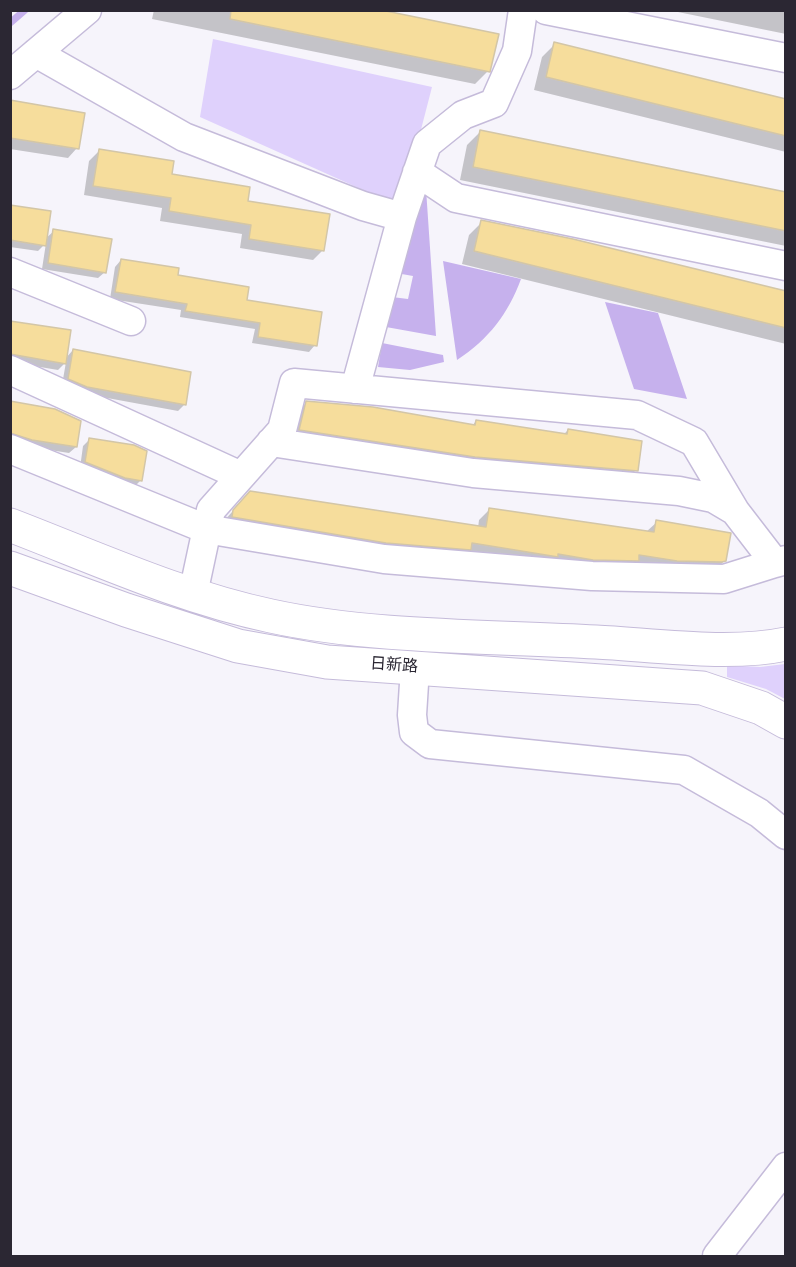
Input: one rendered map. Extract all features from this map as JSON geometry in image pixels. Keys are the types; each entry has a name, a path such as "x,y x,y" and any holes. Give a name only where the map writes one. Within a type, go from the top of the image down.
{"main road":[{"name":"日新路","path":"10,525 193,594 271,616 356,629 700,647 764,648 786,644"},
{"name":"日新路","path":"10,568 126,610 238,646 327,662 702,688 761,708 786,722"}],"street":[{"path":"10,75 87,10"},
{"path":"355,389 402,217 427,144 463,115 494,103 517,51 523,10"},
{"path":"546,10 614,17 786,58"},
{"path":"36,53 184,137 363,206 402,217"},
{"path":"417,172 456,198 786,266"},
{"path":"10,272 131,321"},
{"path":"10,370 241,476"},
{"path":"10,449 206,529 384,559 592,576 723,579 780,561 735,511 694,442 637,415 294,383 282,430 211,510 206,529 193,594"},
{"path":"271,442 473,473 679,491 713,498 735,511"},
{"path":"415,668 412,715 414,732 430,744 684,770 759,813 786,835"},
{"path":"717,1257 786,1167"}],"shaded area":[{"path":"213,39 432,87 401,207 200,117"},
{"path":"426,189 436,336 386,327 392,297 408,299 413,276 396,273"},
{"path":"443,261 521,279 516,292 496,325 479,343 457,360"},
{"path":"605,302 658,313 687,399 634,389"},
{"path":"382,343 443,355 444,362 410,370 378,367"},
{"path":"785,664 785,699 766,689 727,677 727,665 760,667"}],"building":[{"path":"231,10 381,10 499,34 490,72 230,19"},
{"path":"554,42 786,99 786,136 546,77"},
{"path":"10,100 85,113 79,149 10,138"},
{"path":"480,130 786,192 786,231 473,167"},
{"path":"99,149 174,161 172,174 250,187 248,201 330,214 324,251 249,239 251,225 169,211 171,198 93,186"},
{"path":"10,205 51,211 46,246 10,240"},
{"path":"481,220 573,239 786,291 786,328 474,251"},
{"path":"53,229 112,239 106,273 48,263"},
{"path":"121,259 179,268 178,275 249,287 247,300 322,312 317,346 258,337 260,323 185,311 187,304 115,292"},
{"path":"10,321 71,330 66,364 10,354"},
{"path":"73,349 191,372 186,405 87,387 68,379"},
{"path":"10,401 55,409 81,421 77,447 32,440 10,433"},
{"path":"306,401 373,407 475,425 476,420 567,434 568,429 642,441 638,471 475,457 299,430"},
{"path":"89,438 134,445 147,451 142,481 125,478 85,462"},
{"path":"250,491 486,527 489,508 654,532 656,520 731,533 726,561 722,562 677,561 639,555 639,561 593,560 558,554 558,557 472,543 471,550 386,543 232,517 233,510"}],"waterway":[{"path":"10,23 25,10"}]}
